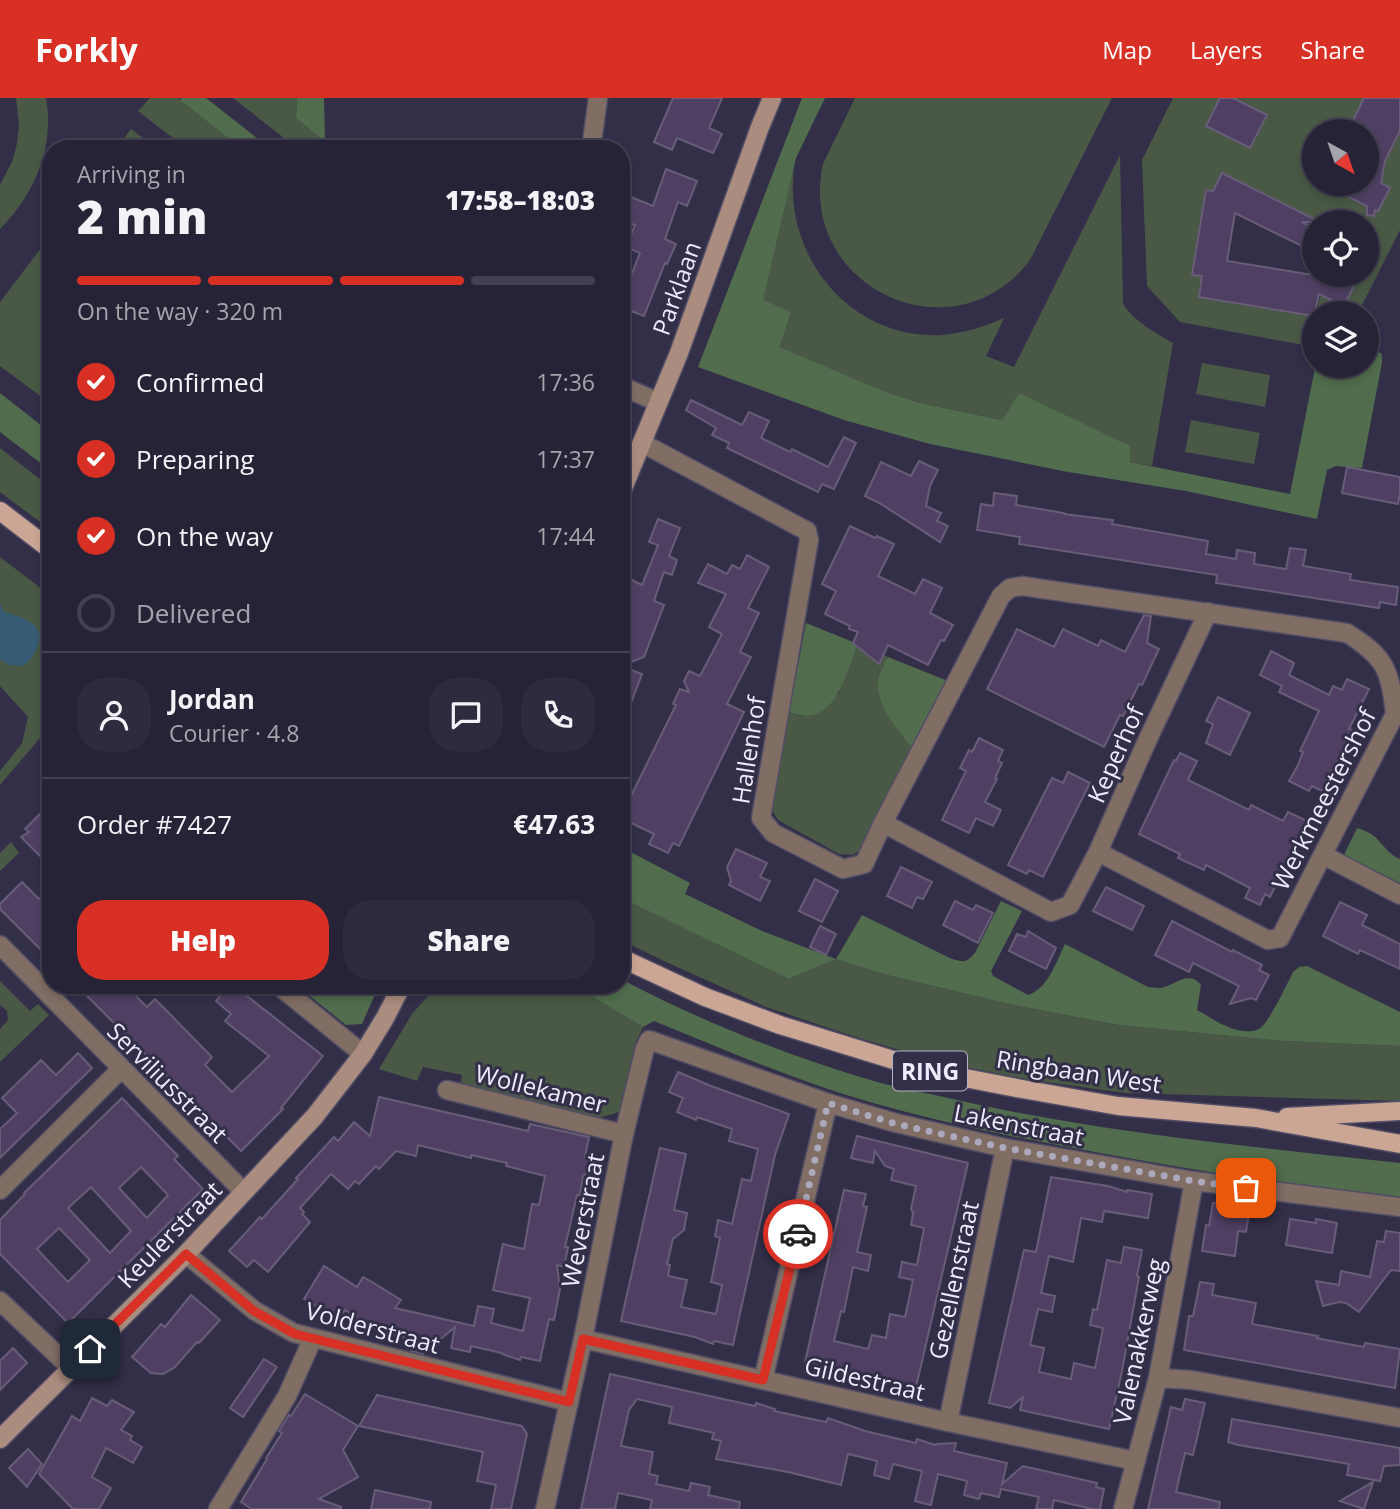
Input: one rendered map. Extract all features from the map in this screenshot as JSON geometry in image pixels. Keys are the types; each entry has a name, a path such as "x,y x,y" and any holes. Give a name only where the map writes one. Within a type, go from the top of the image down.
{"main road":[{"path":"0,511 42,543"},
{"name":"Ringbaan West","path":"630,962 705,996 780,1025 929,1071 1118,1106 1256,1118 1400,1144"},
{"name":"Ringbaan West","path":"1256,1118 1400,1111"}],"street":[{"path":"593,140 597,98"},
{"name":"Parklaan","path":"630,472 679,353 772,98"},
{"path":"630,390 658,402"},
{"name":"Hallenhof","path":"642,443 807,531 809,540 761,818 774,833 843,869 864,864 1001,596 1010,588 1022,586 1208,612"},
{"name":"Keperhof","path":"883,823 1051,912 1070,905 1098,852 1208,612"},
{"name":"Werkmeestershof","path":"1098,852 1268,940 1280,938 1395,714 1392,686 1382,663 1368,646 1347,633 1208,612"},
{"path":"1323,855 1400,895"},
{"name":"Serviliusstraat","path":"0,945 42,988"},
{"name":"Serviliusstraat","path":"48,994 244,1192"},
{"path":"289,994 363,1054"},
{"name":"Keulerstraat","path":"0,1439 186,1254 315,1116 363,1054 397,994"},
{"name":"Lakenstraat","path":"645,1048 649,1040 896,1124 1005,1148 1194,1181 1400,1207"},
{"name":"Weverstraat","path":"545,1509 583,1339 624,1134 645,1048"},
{"path":"0,1189 121,1069"},
{"name":"Wollekamer","path":"447,1090 624,1134"},
{"path":"763,1380 828,1103"},
{"name":"Gezellenstraat","path":"948,1422 1005,1148"},
{"name":"Valenakkerweg","path":"1123,1509 1158,1378 1194,1181"},
{"name":"Volderstraat","path":"186,1254 254,1311 295,1334 569,1402"},
{"path":"0,1301 71,1368"},
{"path":"218,1509 287,1396 313,1338"},
{"name":"Gildestraat","path":"583,1339 948,1422 1136,1461"},
{"path":"1158,1378 1192,1380 1400,1418"}],"green space":[{"path":"16,98 46,98 47,134 46,140 42,140 39,169 23,201 0,229 0,185 12,162 19,126"},
{"path":"150,98 178,98 231,140 175,140 138,111"},
{"path":"206,98 260,140 231,140 180,100"},
{"path":"233,98 297,98 296,118 323,140 287,140"},
{"path":"297,98 324,98 325,140 323,140 296,118"},
{"path":"802,98 825,98 796,158 763,300 791,312 780,347 886,392 920,403 1002,420 1019,393 1130,446 1130,462 1290,494 1313,378 1379,378 1362,468 1336,466 1327,470 1317,519 1186,491 1068,472 930,444 844,420 698,367"},
{"path":"855,98 1112,98 1030,260 998,290 962,305 924,306 888,296 857,275 833,245 821,208 823,164"},
{"path":"1173,98 1400,98 1400,230 1379,272 1379,210 1302,210 1302,214 1223,174 1214,191 1206,191 1193,275 1202,277 1201,297 1302,314 1302,343 1180,322 1147,286 1142,160"},
{"path":"131,129 145,140 123,140"},
{"path":"1120,155 1123,304 1139,321 1173,343 1152,466 1130,462 1019,393 1002,420 920,403 886,392 780,347 791,312 762,301 794,169 793,201 800,232 812,261 829,286 852,308 879,323 909,333 950,334 1004,318 986,356 1014,367"},
{"path":"42,247 42,397 0,366 0,302"},
{"path":"1354,287 1371,287 1364,301 1347,301"},
{"path":"1321,294 1334,301 1319,301"},
{"path":"1379,352 1382,354 1379,378"},
{"path":"1202,363 1270,375 1265,407 1196,394"},
{"path":"0,393 42,426 42,464 0,432"},
{"path":"1191,420 1260,433 1254,464 1185,452"},
{"path":"0,448 42,481 42,523 0,492"},
{"path":"0,557 42,589 42,736 0,785 0,771 22,743 28,717 0,686"},
{"path":"806,623 858,644 836,697 828,707 805,716 789,712"},
{"path":"858,644 888,657 878,682 889,717 913,749 861,849 853,855 839,854 778,820 772,810 772,798 789,712 801,716 839,693"},
{"path":"888,657 948,681 913,749 890,719 881,702 879,677"},
{"path":"1357,828 1372,835 1400,859 1400,883 1344,855"},
{"path":"11,842 19,853 0,871 0,853"},
{"path":"630,852 690,883 685,894 762,931 836,959 789,979 630,902"},
{"path":"1001,901 1022,911 991,971 993,976 1028,995 1046,981 1065,944 1148,987 1165,987 1192,978 1201,985 1197,1010 1219,1023 1242,1031 1251,1031 1259,1029 1268,1019 1293,972 1299,967 1307,966 1400,1012 1400,1046 1282,1041 1118,1025 1013,1005 883,974 836,959 862,915 952,959 967,960 975,953"},
{"path":"630,902 789,979 836,959 883,974 1013,1005 1118,1025 1282,1041 1400,1046 1400,1101 1125,1093 1031,1080 940,1062 856,1037 766,1007 630,944"},
{"path":"0,981 30,1011 38,1004 49,1015 0,1062 0,1029 8,1020 7,1011 0,1005"},
{"path":"630,984 746,1037 811,1061 877,1082 1000,1109 1114,1129 1400,1163 1400,1199 1180,1167 960,1125 845,1095 654,1021 643,1027 588,994 630,994"},
{"path":"307,994 375,994 362,1024 346,1025"},
{"path":"430,994 588,994 643,1027 636,1042 619,1112 589,1121 460,1088 462,1075 423,1067 417,1081 379,1069 412,1014"}],"water":[{"path":"0,604 3,611 27,620 39,633 39,644 24,666 8,665 0,659"}],"building":[{"path":"673,98 722,98 709,128 722,134 713,153 677,138 672,150 654,142"},
{"path":"1220,98 1233,98 1267,115 1250,148 1206,126"},
{"path":"1364,98 1400,98 1400,131 1385,161 1381,183 1390,188 1379,210 1367,210 1367,206 1347,196 1379,196 1379,119 1354,119"},
{"path":"666,169 697,181 687,206 678,202 665,239 676,244 667,264 665,263 644,316 630,311 630,278 640,253 630,249 630,237 635,225 630,223 630,197 653,206"},
{"path":"1222,173 1302,213 1302,246 1235,213 1227,261 1302,273 1302,287 1354,287 1346,301 1334,301 1319,294 1317,301 1302,301 1302,314 1199,297 1202,276 1192,275 1206,190 1213,191"},
{"path":"691,400 742,425 749,412 769,421 761,438 790,452 792,449 828,467 844,437 856,443 834,489 822,484 818,492 727,448 729,443 712,435 716,428 686,410"},
{"path":"919,461 938,470 930,486 926,506 941,513 937,521 948,526 940,542 865,496 881,462 911,476"},
{"path":"1347,467 1400,477 1398,504 1342,493"},
{"path":"994,493 1017,496 1016,505 1113,520 1112,524 1208,541 1206,554 1236,559 1237,550 1255,553 1254,564 1286,569 1290,548 1306,550 1303,566 1351,574 1350,580 1398,587 1396,605 1380,602 1379,608 1216,583 1217,575 1019,544 1020,537 977,530 981,504 993,506"},
{"path":"658,519 680,528 669,556 677,560 672,575 664,572 654,601 664,605 644,657 630,662 630,579 642,585 658,545 649,542"},
{"path":"850,526 894,544 878,576 915,594 923,579 942,588 930,613 953,625 944,641 941,640 928,665 888,645 879,664 853,643 858,632 825,614 836,591 822,584"},
{"path":"747,555 769,567 748,608 759,613 740,652 751,657 727,704 744,712 679,846 673,843 668,853 649,844 654,834 630,822 630,798 676,705 673,704 680,689 689,692 684,681 689,671 700,676 722,634 709,627 726,594 698,583 708,564 727,574 732,565 740,569"},
{"path":"1144,615 1151,616 1147,643 1159,649 1142,685 1139,684 1123,716 1120,715 1104,747 987,689 1017,629 1054,647 1063,629 1098,646 1101,640 1125,652"},
{"path":"1271,651 1294,663 1289,675 1329,695 1333,686 1342,690 1347,679 1369,689 1322,791 1312,786 1309,791 1289,781 1319,711 1279,692 1282,686 1260,675"},
{"path":"630,669 642,674 630,706"},
{"path":"1218,697 1250,713 1230,755 1206,743 1213,724 1206,721"},
{"path":"979,738 1003,750 998,761 1002,763 995,778 997,779 985,802 1001,810 993,826 976,818 969,833 942,820 966,771 960,768"},
{"path":"1180,753 1197,761 1188,780 1249,810 1251,805 1283,821 1288,812 1307,821 1270,897 1265,894 1260,905 1245,898 1250,888 1206,865 1204,870 1178,858 1180,854 1139,834 1174,760 1176,761"},
{"path":"1068,772 1090,783 1043,877 1029,870 1027,874 1008,865 1052,778 1063,783"},
{"path":"42,812 42,858 21,837 29,832 25,829"},
{"path":"736,849 767,863 760,877 770,881 760,901 729,885 731,881 727,867"},
{"path":"901,867 932,882 923,899 917,897 912,908 887,896"},
{"path":"815,879 838,891 822,922 799,911"},
{"path":"22,882 39,899 42,896 42,951 0,909 0,904"},
{"path":"1106,887 1144,906 1132,930 1093,911"},
{"path":"955,901 973,910 976,905 993,913 978,943 943,925"},
{"path":"1340,902 1367,915 1362,925 1400,944 1400,969 1360,950 1358,954 1323,936"},
{"path":"1172,921 1262,965 1259,970 1269,975 1256,1000 1251,998 1230,1004 1239,986 1193,963 1189,972 1155,955"},
{"path":"820,926 836,934 826,955 810,947"},
{"path":"1028,931 1056,948 1046,969 1009,951 1017,934 1026,937"},
{"path":"85,994 134,994 147,1007 155,999 212,1057 205,1065 232,1092 269,1056 225,1021 231,1014 216,1001 222,994 244,994 323,1056 281,1108 283,1109 241,1151"},
{"path":"78,1053 92,1068 0,1158 0,1129 17,1113 2,1098 41,1060 56,1075"},
{"path":"678,1072 789,1114 775,1155 733,1345 714,1341 713,1344 695,1337 621,1321 660,1148 686,1154 674,1210 687,1213 684,1230 673,1239 667,1264 670,1265 668,1276 687,1280 681,1307 716,1314 722,1285 711,1282 720,1238 715,1236 718,1220 732,1224 742,1179 751,1181 758,1149 729,1141 732,1129 677,1112 683,1098 669,1092"},
{"path":"379,1097 528,1131 530,1124 589,1137 585,1157 588,1157 590,1171 583,1176 580,1195 577,1195 565,1247 568,1247 564,1267 557,1265 560,1289 554,1320 549,1319 540,1361 521,1357 520,1360 471,1346 470,1352 451,1348 455,1327 423,1354 411,1351 413,1339 380,1332 345,1310 339,1320 304,1299 324,1266 357,1287 363,1277 372,1282 401,1300 395,1308 474,1326 478,1306 494,1309 491,1323 523,1331 530,1298 493,1290 503,1244 524,1249 532,1204 539,1205 545,1176 506,1166 507,1163 471,1155 471,1158 418,1145 416,1156 396,1151 379,1169 376,1166 359,1184 355,1181 348,1189 331,1174 300,1208 310,1222 268,1272 254,1260 247,1267 229,1251 260,1217 262,1219 334,1137 338,1141 354,1122 370,1136"},
{"path":"122,1098 178,1156 174,1159 203,1189 68,1323 0,1254 0,1220 24,1193","holes":["141,1167 168,1195 147,1218 119,1188","91,1187 131,1231 110,1253 68,1208","59,1228 90,1260 68,1282 37,1249"]},
{"path":"857,1136 968,1163 916,1387 843,1370 842,1373 805,1362 844,1190 866,1194 863,1206 867,1207 857,1252 871,1255 868,1271 853,1267 844,1312 841,1311 834,1341 868,1349 872,1335 886,1338 890,1314 905,1317 913,1280 899,1277 902,1262 917,1265 924,1228 911,1225 916,1186 891,1180 894,1169 885,1166 875,1151 873,1163 851,1158"},
{"path":"1051,1177 1108,1186 1127,1192 1152,1194 1148,1218 1104,1211 1102,1222 1081,1218 1073,1262 1049,1256 1041,1293 1055,1296 1052,1312 1038,1309 1030,1345 1044,1348 1039,1372 1071,1379 1074,1363 1095,1368 1103,1328 1090,1325 1093,1309 1097,1310 1107,1260 1121,1263 1124,1247 1142,1250 1122,1371 1109,1429 1020,1410 1023,1397 1010,1408 989,1403 1024,1250 1036,1252"},
{"path":"1213,1203 1250,1208 1246,1232 1238,1231 1235,1256 1202,1251"},
{"path":"1290,1219 1316,1223 1316,1219 1337,1223 1332,1253 1286,1245"},
{"path":"1386,1231 1400,1233 1400,1271 1391,1270 1359,1312 1346,1303 1323,1306 1316,1281 1339,1285 1341,1271 1370,1277 1377,1241 1384,1242"},
{"path":"1200,1282 1214,1284 1212,1295 1256,1303 1252,1324 1364,1347 1365,1343 1400,1349 1395,1388 1184,1350 1189,1316 1193,1316"},
{"path":"191,1295 220,1320 174,1368 163,1374 151,1373 132,1357 161,1324 165,1327"},
{"path":"13,1348 27,1363 0,1390 0,1361"},
{"path":"264,1359 277,1367 243,1417 230,1408"},
{"path":"610,1374 755,1406 756,1403 775,1409 774,1411 826,1422 828,1418 865,1431 916,1443 917,1439 935,1445 956,1443 954,1451 1007,1463 1002,1484 1023,1466 1097,1483 1096,1487 1104,1489 1100,1509 1054,1500 1052,1509 1036,1509 1039,1497 1001,1489 999,1497 981,1493 979,1499 964,1495 967,1481 938,1474 931,1505 915,1501 922,1471 893,1464 889,1479 874,1475 877,1461 848,1454 841,1485 716,1459 721,1441 712,1439 714,1433 669,1423 672,1407 637,1399 629,1410 621,1446 653,1452 649,1474 658,1476 656,1484 689,1491 691,1483 710,1487 708,1495 740,1502 739,1509 650,1509 652,1500 618,1493 615,1509 581,1509"},
{"path":"305,1394 358,1426 343,1450 358,1477 319,1499 341,1509 252,1509 241,1502 282,1433 279,1431"},
{"path":"377,1395 522,1426 527,1434 511,1509 491,1509 496,1485 477,1481 483,1452 359,1426"},
{"path":"92,1398 107,1406 112,1400 134,1412 121,1430 132,1436 130,1440 142,1447 133,1463 106,1448 92,1477 111,1488 99,1509 73,1509 39,1474 72,1416 80,1421"},
{"path":"1185,1399 1205,1403 1193,1455 1185,1453 1176,1492 1220,1502 1219,1509 1148,1509 1171,1407 1182,1410"},
{"path":"1232,1419 1400,1448 1400,1465 1384,1466 1380,1481 1347,1475 1349,1464 1228,1442"},
{"path":"28,1449 42,1464 27,1487 9,1468"},
{"path":"1373,1482 1364,1509 1340,1501"},
{"path":"375,1490 431,1502 430,1509 371,1509"}],"way so far":[{"path":"798,1234 828,1103 896,1124 1005,1148 1246,1188"}],"route":[{"path":"90,1349 186,1254 254,1311 295,1334 569,1402 583,1339 763,1380 798,1234"}]}
